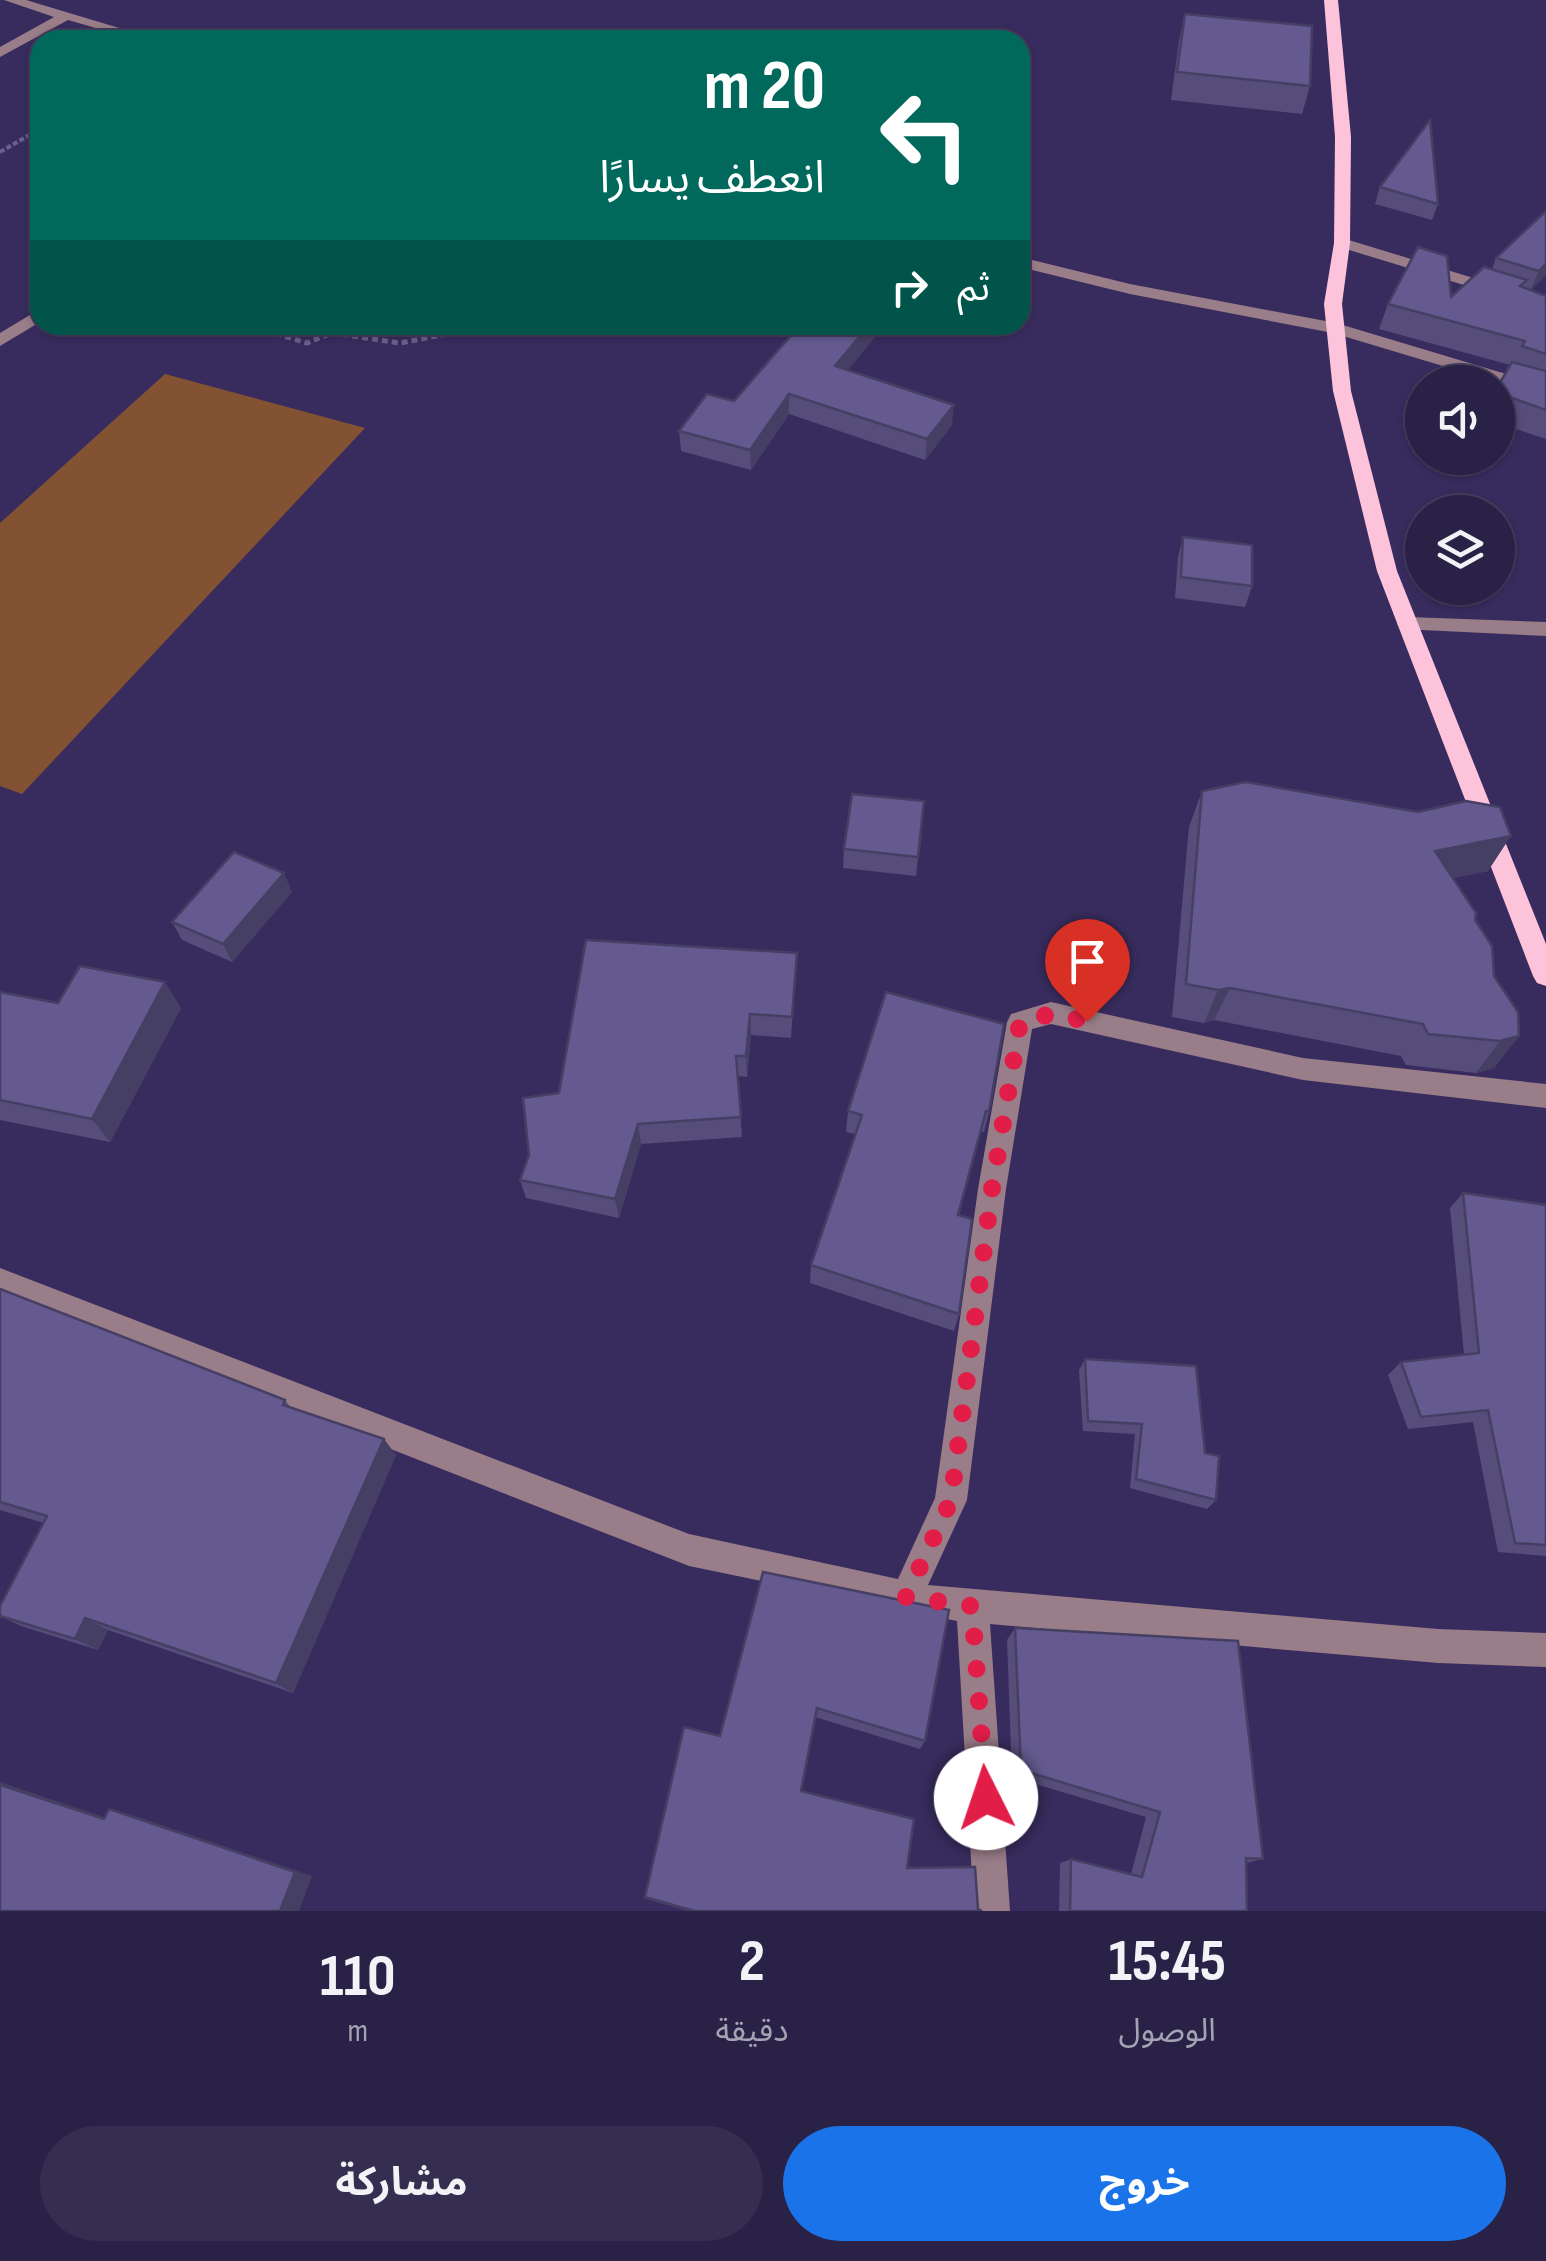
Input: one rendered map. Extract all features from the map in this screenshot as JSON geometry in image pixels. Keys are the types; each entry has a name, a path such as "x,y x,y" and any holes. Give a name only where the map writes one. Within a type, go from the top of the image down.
{"main road":[{"path":"1331,0 1343,137 1342,243 1333,304 1342,391 1387,571 1546,976"}],"street":[{"path":"11,0 117,30"},
{"path":"42,30 68,16"},
{"path":"0,53 30,37"},
{"path":"1342,243 1546,305"},
{"path":"1030,264 1336,328 1546,392"},
{"path":"0,341 30,321"},
{"path":"1408,624 1546,629"},
{"path":"906,1597 951,1500 992,1189 1020,1022 1051,1014 1303,1069 1546,1096"},
{"path":"0,1282 689,1550 906,1597 972,1606 1438,1646 1546,1650"},
{"path":"972,1606 992,1911"}],"path":[{"path":"0,152 30,134"},
{"path":"280,335 307,343 327,335"},
{"path":"346,335 400,343 442,335"}],"shaded area":[{"path":"165,374 365,428 22,794 0,786 0,523"}],"building":[{"path":"1185,14 1312,26 1310,86 1177,72"},
{"path":"1430,120 1438,204 1380,187"},
{"path":"1546,211 1546,264 1539,271 1496,258"},
{"path":"1418,247 1447,256 1451,297 1484,267 1527,280 1520,286 1546,296 1546,354 1522,346 1525,341 1388,304"},
{"path":"791,335 861,335 835,366 954,405 927,439 789,394 750,450 679,431 707,394 734,401"},
{"path":"1512,362 1546,371 1546,410 1515,399 1515,365 1510,365"},
{"path":"1183,537 1252,545 1252,586 1181,577"},
{"path":"1246,782 1418,812 1466,801 1500,807 1511,836 1435,851 1476,913 1475,920 1492,946 1494,976 1518,1012 1519,1036 1500,1041 1428,1034 1423,1024 1230,988 1218,990 1186,984 1202,791"},
{"path":"852,794 924,801 918,857 844,849"},
{"path":"234,852 284,873 223,944 172,922"},
{"path":"586,940 797,953 792,1017 750,1014 746,1056 736,1056 741,1117 638,1124 615,1199 520,1180 529,1155 523,1098 559,1093"},
{"path":"80,966 165,982 92,1119 0,1100 0,992 58,1003"},
{"path":"886,992 1004,1024 989,1112 986,1111 958,1215 972,1219 959,1314 811,1265 862,1115 848,1111"},
{"path":"1463,1193 1546,1205 1546,1545 1515,1543 1488,1410 1421,1417 1401,1362 1479,1353"},
{"path":"0,1289 285,1400 283,1405 384,1439 276,1683 85,1618 75,1639 0,1616 0,1606 47,1516 0,1502"},
{"path":"1085,1359 1196,1366 1205,1453 1219,1456 1216,1500 1136,1479 1142,1424 1088,1421"},
{"path":"763,1572 949,1610 925,1741 817,1708 801,1791 914,1819 907,1868 975,1867 978,1909 982,1911 694,1911 645,1897 684,1727 720,1736"},
{"path":"1015,1628 1238,1641 1263,1859 1246,1858 1247,1911 1070,1911 1071,1859 1142,1877 1160,1812 1021,1770"},
{"path":"0,1785 104,1819 109,1809 295,1872 280,1911 0,1911"}],"route":[{"path":"986,1798 972,1606 906,1597 951,1500 992,1189 1020,1022 1051,1014 1087,1021"}]}
